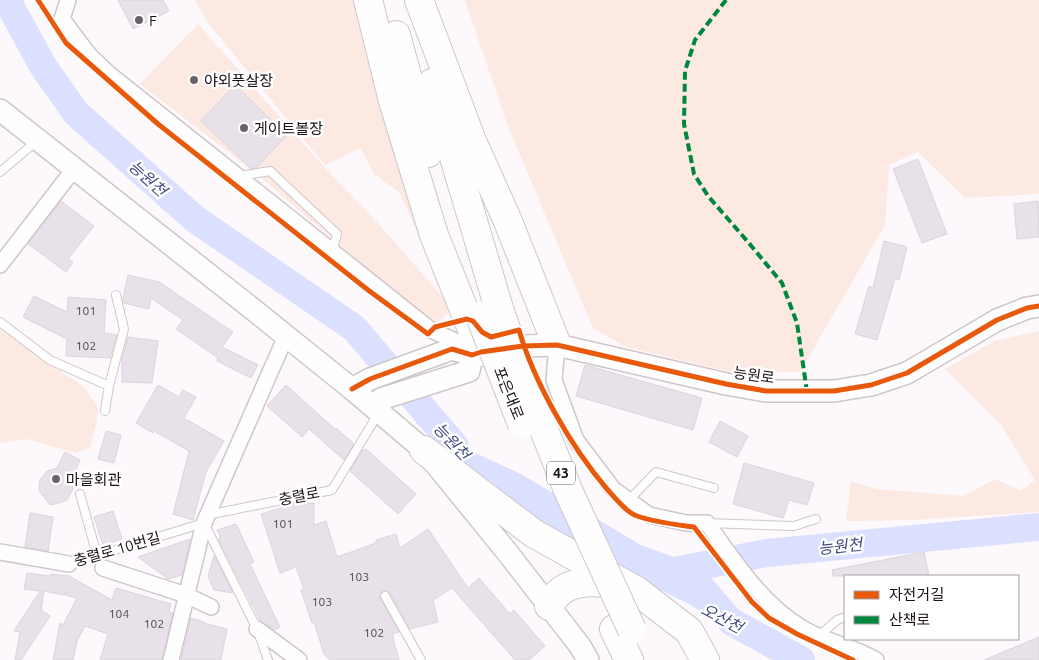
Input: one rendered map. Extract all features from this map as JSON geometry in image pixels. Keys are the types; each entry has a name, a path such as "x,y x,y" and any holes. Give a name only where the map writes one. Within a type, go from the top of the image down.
{"highway":[{"path":"368,0 393,101 434,235 468,357"},
{"name":"43","path":"386,0 436,180 490,314 527,387 623,630 629,660"},
{"name":"43","path":"408,0 490,314"},
{"path":"419,0 472,141 507,220 557,345"},
{"path":"424,450 533,534 637,591 689,631 705,660"},
{"path":"549,606 553,597 561,590 573,584 602,582 628,586"},
{"name":"43","path":"623,630 647,660"}],"main road":[{"path":"0,110 286,336 361,384 424,450 549,606 580,655"},
{"name":"능원로","path":"468,357 524,346 557,345 726,384 766,391 834,391 871,385 906,373 997,320 1027,308 1039,306"},
{"path":"361,384 468,357"},
{"path":"380,406 468,357"}],"street":[{"path":"68,0 62,19 89,55 108,73 332,252 468,357"},
{"path":"0,265 74,169"},
{"path":"171,660 205,519 286,336"},
{"path":"557,345 554,380 576,440 613,489 649,515 686,522 707,523 750,580 778,611 802,628 876,660"},
{"name":"충렬로 10번길","path":"0,552 69,564"},
{"path":"100,562 186,595 211,607"},
{"path":"257,629 299,660"}],"lane":[{"path":"0,172 38,140"},
{"path":"237,176 270,172 337,234 332,252"},
{"path":"105,411 109,386 124,329 116,295"},
{"path":"0,322 50,360 109,386"},
{"name":"충렬로","path":"205,519 332,490 380,406"},
{"path":"629,500 656,472 714,488"},
{"path":"80,494 100,562"},
{"path":"707,523 794,526 816,518"},
{"path":"205,519 257,629 268,660"},
{"name":"충렬로 10번길","path":"69,564 100,562 205,519"},
{"path":"385,596 421,660"},
{"path":"819,636 837,620 844,617"}],"shaded area":[{"path":"195,0 354,0 390,134 443,291 400,193 374,174 361,148 325,165 208,23"},
{"path":"465,0 1039,0 1039,194 965,198 918,152 889,165 885,225 800,372 731,372 626,347 593,328 507,124"},
{"path":"198,24 447,302 448,314 433,325 257,174 140,84"},
{"path":"0,329 85,388 98,408 90,448 76,453 26,439 0,443"},
{"path":"1039,331 1039,512 912,520 846,521 851,481 877,489 964,496 995,479 1021,491 1035,480 1001,425 945,369 995,341"}],"water":[{"path":"444,414 465,448 521,474 641,545 685,561 712,579 765,640 706,615 689,604 619,570 558,536 416,423"}],"building":[{"name":"F","path":"118,0 163,0 169,11 133,29"},
{"name":"게이트볼장","path":"235,85 287,135 256,168 250,168 201,121"},
{"path":"918,159 947,234 922,243 893,169"},
{"path":"61,201 94,226 68,259 73,262 66,272 28,244"},
{"path":"1038,201 1039,237 1017,239 1014,204"},
{"path":"884,241 907,247 899,280 895,279 877,340 855,334 869,286 873,288"},
{"path":"128,275 159,282 233,332 222,347 258,365 251,378 217,361 218,358 176,329 183,320 151,298 149,309 124,303 123,298"},
{"path":"34,296 67,312 68,297 106,300 104,333 117,335 110,358 66,356 67,339 23,317"},
{"path":"128,337 158,341 152,383 122,382 122,359"},
{"path":"585,365 702,398 693,430 576,396"},
{"path":"158,385 179,397 183,390 196,397 184,418 224,441 206,472 193,520 173,514 189,451 136,423"},
{"path":"286,385 354,444 344,460 309,429 302,437 267,406"},
{"path":"720,421 748,436 737,457 709,442"},
{"path":"106,431 121,435 114,463 98,459"},
{"path":"366,449 416,494 398,514 350,471 362,451"},
{"name":"마을회관","path":"65,452 80,460 72,478 73,489 67,500 50,505 39,491 40,480 47,471 57,468"},
{"path":"744,463 814,483 807,505 789,500 783,518 733,504"},
{"path":"297,503 314,503 314,525 326,521 337,557 376,543 376,540 396,534 400,548 428,529 468,588 479,578 510,614 514,610 545,646 529,660 515,660 452,588 433,600 438,622 410,629 390,593 385,590 379,596 399,632 392,634 399,660 330,660 324,654 314,622 312,623 301,590 304,589 296,567 280,573 261,514"},
{"path":"113,511 122,539 103,545 94,517"},
{"path":"30,513 53,517 48,551 25,547"},
{"path":"236,524 254,562 250,564 280,627 274,630 260,620 219,540 220,536 217,530"},
{"path":"190,539 182,575 168,579 138,557"},
{"path":"924,552 929,575 833,576 832,570"},
{"path":"214,556 233,593 214,590 208,576"},
{"path":"27,573 69,576 112,600 116,588 171,604 169,612 173,613 162,660 100,660 108,634 85,626 77,641 73,660 53,660 60,623 63,625 77,598 65,595 66,592 64,595 44,591 41,610 50,616 21,660 15,660 20,632 14,631 40,591 24,589"},
{"path":"191,618 227,629 221,660 181,660"},
{"path":"1039,637 1039,660 984,660"}],"waterway":[{"name":"능원천","path":"7,0 43,66 76,113 195,219 354,328 455,446"},
{"name":"능원천","path":"659,574 767,553 1039,527"},
{"name":"오산천","path":"732,622 801,660"}],"marked path":[{"path":"726,0 695,40 685,71 684,124 694,174 708,196 782,283 797,323 807,392"}],"cycle path":[{"path":"38,0 66,43 158,124 368,290 428,334 435,327 467,319 473,321 482,332 491,337 519,330 534,371 567,434 593,472 621,505 637,516 694,527 752,602 769,618 797,634 853,660"},
{"path":"352,389 370,379 452,349 472,355 523,346 557,345 726,384 766,391 834,391 871,385 907,373 997,320 1027,308 1039,306"}],"place":[{"name":"F","path":"139,20"},
{"name":"야외풋살장","path":"194,80"},
{"name":"게이트볼장","path":"244,128"},
{"name":"마을회관","path":"56,479"}]}
